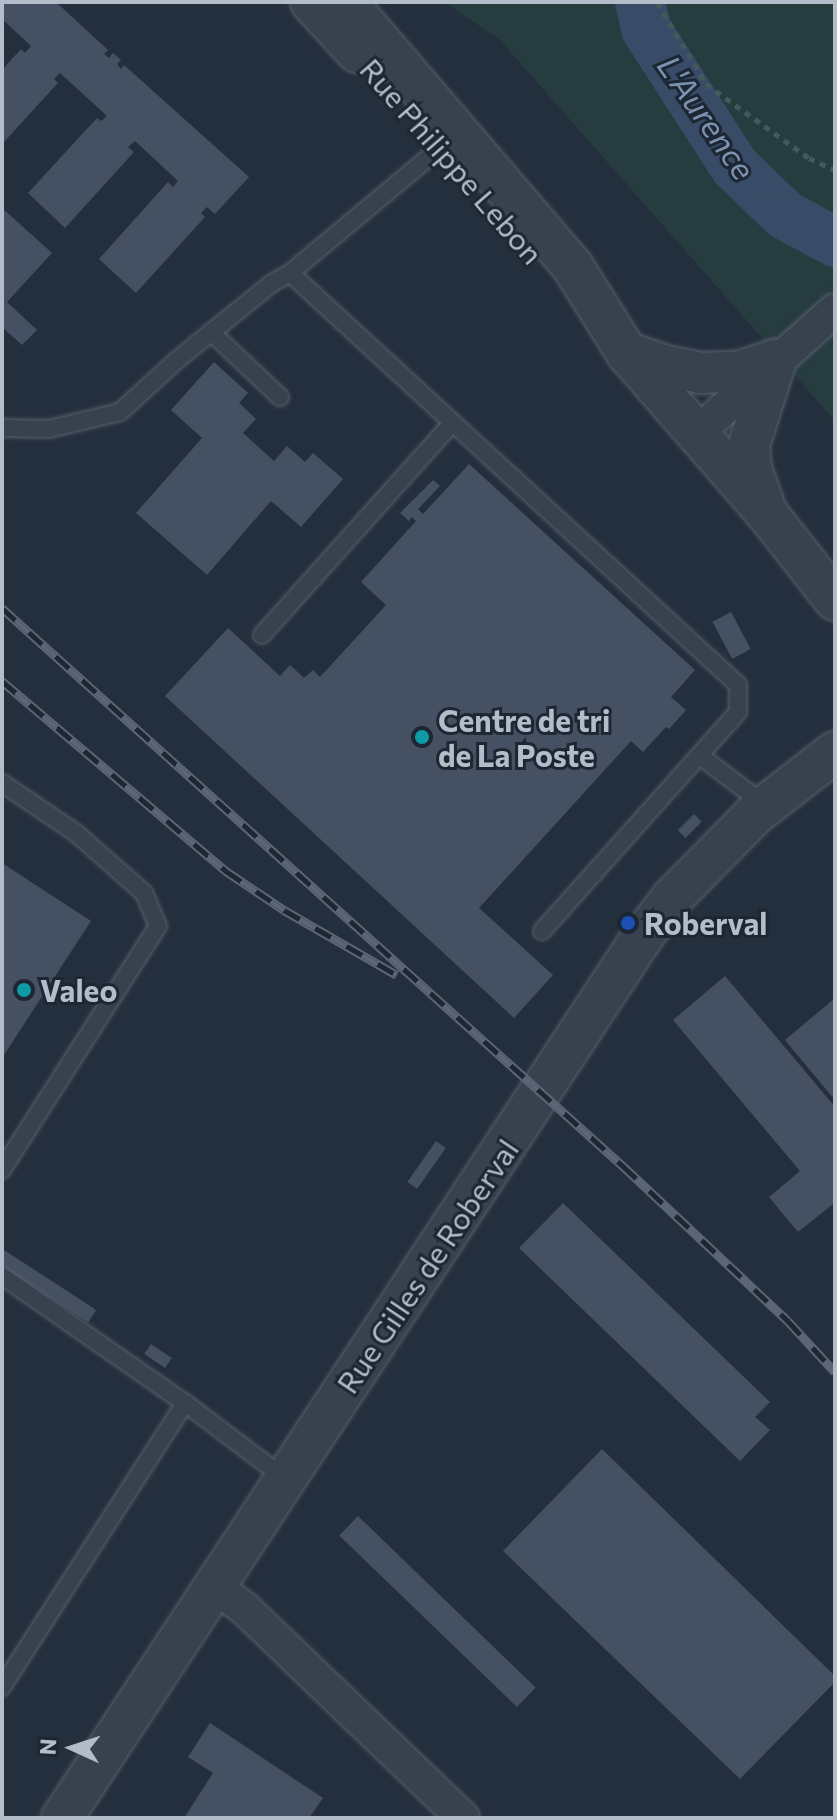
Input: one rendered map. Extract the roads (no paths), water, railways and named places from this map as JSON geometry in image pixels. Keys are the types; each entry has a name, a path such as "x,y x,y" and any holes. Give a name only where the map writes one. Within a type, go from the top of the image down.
{"street":[{"name":"Rue Philippe Lebon","path":"311,2 451,138"},
{"name":"Rue Philippe Lebon","path":"346,2 553,277 600,313 627,353 769,516 835,600"},
{"path":"698,432 835,310"},
{"path":"627,353 665,366 700,373 738,372 776,360"},
{"path":"769,516 751,469 749,445 776,360"},
{"name":"Rue Gilles de Roberval","path":"62,1818 643,936 672,898 766,806 835,752"},
{"path":"215,1587 245,1609 463,1818"}],"lane":[{"path":"2,428 49,429 120,412 211,332 272,283 290,273 451,138"},
{"path":"290,273 738,685 738,712 542,931"},
{"path":"211,332 280,397"},
{"path":"262,635 452,423"},
{"path":"699,755 766,806"},
{"path":"2,783 76,833 144,893 158,926 2,1170"},
{"path":"2,1276 185,1403 286,1479"},
{"path":"2,1687 185,1403"}],"waterway":[{"name":"L'Aurence","path":"640,2 646,29 735,167 785,215 835,242"}],"railway":[{"path":"2,608 623,1166 788,1321 835,1372"},
{"path":"2,681 226,871 284,910 397,975"}],"place":[{"name":"Centre de tri de La Poste","path":"422,737"},
{"name":"Roberval","path":"628,923"},
{"name":"Valeo","path":"24,990"}]}
